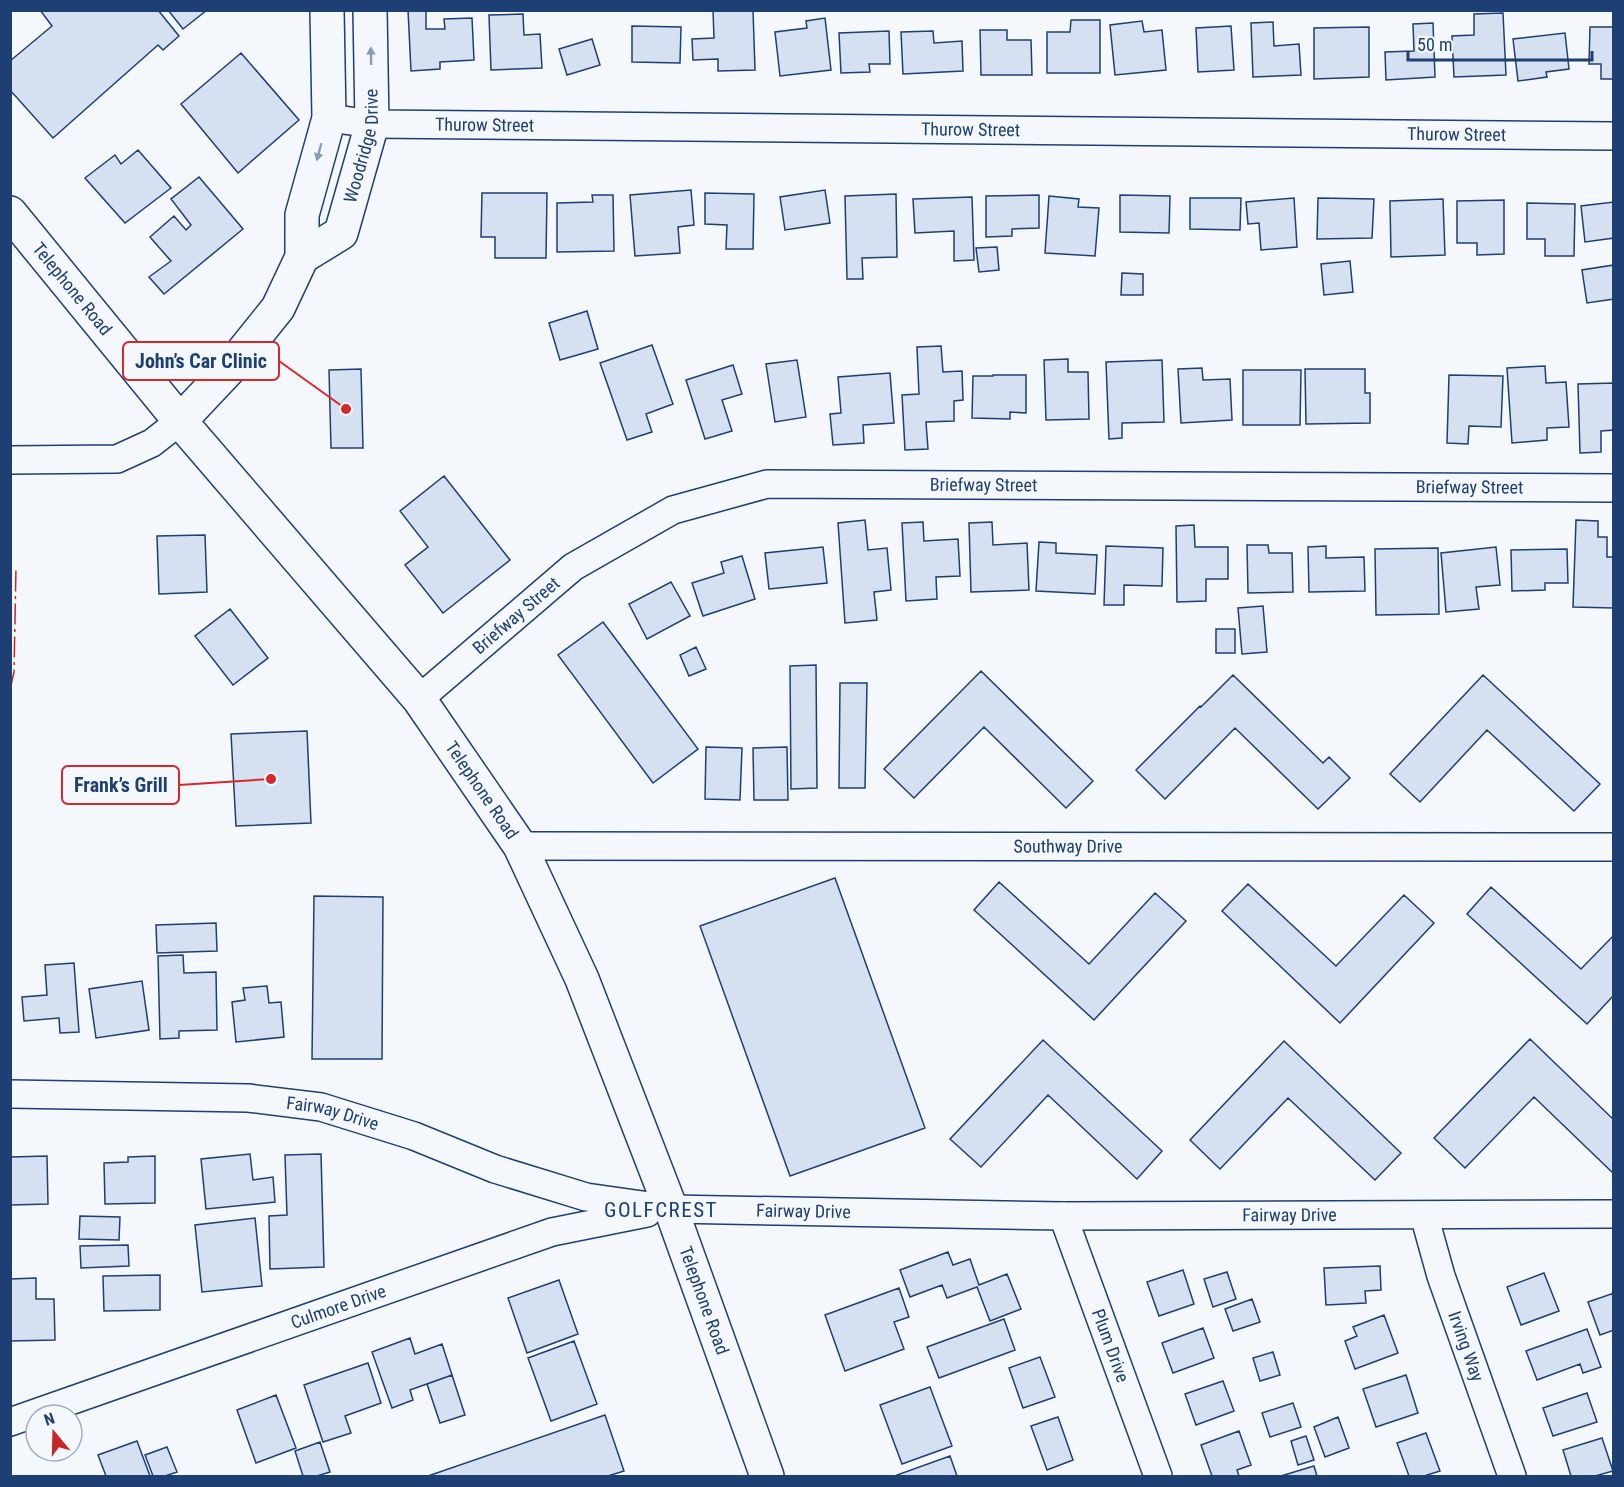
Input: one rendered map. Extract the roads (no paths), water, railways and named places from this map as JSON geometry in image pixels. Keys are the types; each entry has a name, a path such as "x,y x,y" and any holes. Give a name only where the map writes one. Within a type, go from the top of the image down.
{"main road":[{"name":"Woodridge Drive","path":"180,421 229,369 278,308 302,257 302,215 328,118 327,10"},
{"name":"Woodridge Drive","path":"302,257 341,233 372,124 370,10"},
{"name":"Telephone Road","path":"10,213 180,421 419,699 520,846 576,964 671,1209 767,1476"}],"street":[{"name":"Thurow Street","path":"328,118 372,124 1614,136"},
{"path":"10,460 117,459 152,443 180,421"},
{"name":"Briefway Street","path":"419,699 573,567 673,510 767,484 1614,488"},
{"name":"Southway Drive","path":"520,846 1614,847"},
{"name":"Fairway Drive","path":"10,1094 248,1098 321,1107 414,1136 495,1169 586,1197 671,1209 1063,1216 1614,1214"},
{"name":"Culmore Drive","path":"10,1422 552,1232 671,1209"},
{"name":"Irving Way","path":"1424,1215 1441,1276 1512,1476"},
{"name":"Plum Drive","path":"1063,1216 1158,1476"}],"place":[{"name":"John’s Car Clinic","path":"346,409"},
{"name":"Frank’s Grill","path":"271,779"}],"district":[{"name":"GOLFCREST","path":"661,1210"}]}
